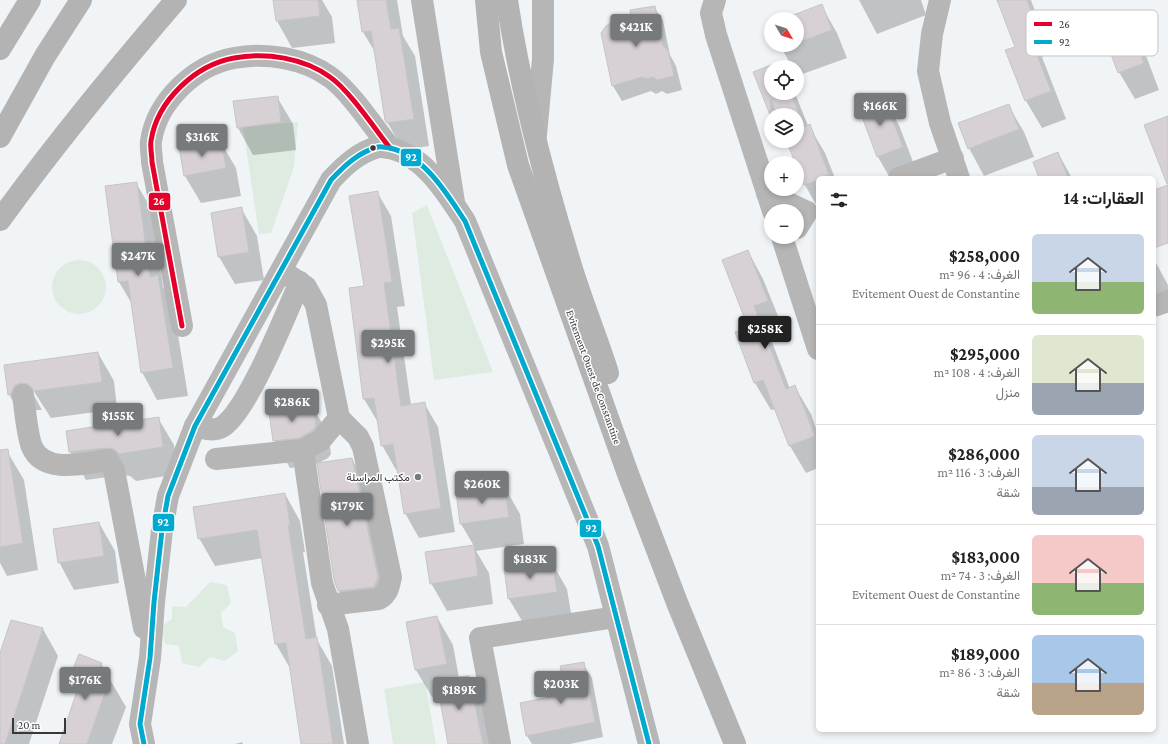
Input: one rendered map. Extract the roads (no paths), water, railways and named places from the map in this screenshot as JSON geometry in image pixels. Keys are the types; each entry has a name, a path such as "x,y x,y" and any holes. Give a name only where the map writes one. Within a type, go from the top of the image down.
{"highway":[{"path":"0,50 30,0"},
{"path":"0,137 45,56 81,0"},
{"path":"0,220 41,163 126,58 176,0"},
{"path":"480,0 491,52"},
{"name":"Evitement Ouest de Constantine","path":"486,0 491,52 518,165 628,474 678,605 735,744"},
{"name":"Evitement Ouest de Constantine","path":"507,0 514,48 544,176 569,260 637,460 750,744"}],"street":[{"path":"422,0 454,204"},
{"path":"535,138 543,59 543,0"},
{"path":"715,0 711,13 716,35 770,202 807,216"},
{"path":"910,176 956,168 940,123 928,71 932,34 940,0"},
{"path":"182,326 152,162 151,142 165,106 177,91 194,76 214,64 234,58 256,56 286,58 311,66 331,77 346,93 390,148"},
{"path":"139,737 150,658 154,602 162,530 168,496 195,426 331,180 344,167 361,154 380,146 403,151 422,165 444,190 465,222 582,503 598,546 649,744"},
{"path":"787,244 816,342"},
{"path":"282,271 300,282 309,291 316,305 339,418 358,437 363,447 391,577 388,590 384,596 379,599 328,605"},
{"path":"195,426 212,430 221,428 244,403 300,282"},
{"path":"1156,305 1168,301"},
{"path":"23,395 32,447 40,457 50,463 63,466 108,460 114,470 150,658"},
{"path":"216,459 303,450 320,441 339,418"},
{"path":"303,450 322,584 328,605 338,629 358,744"},
{"path":"500,744 480,638 616,618"}],"place":[{"name":"مكتب المراسلة","path":"418,477"}]}
